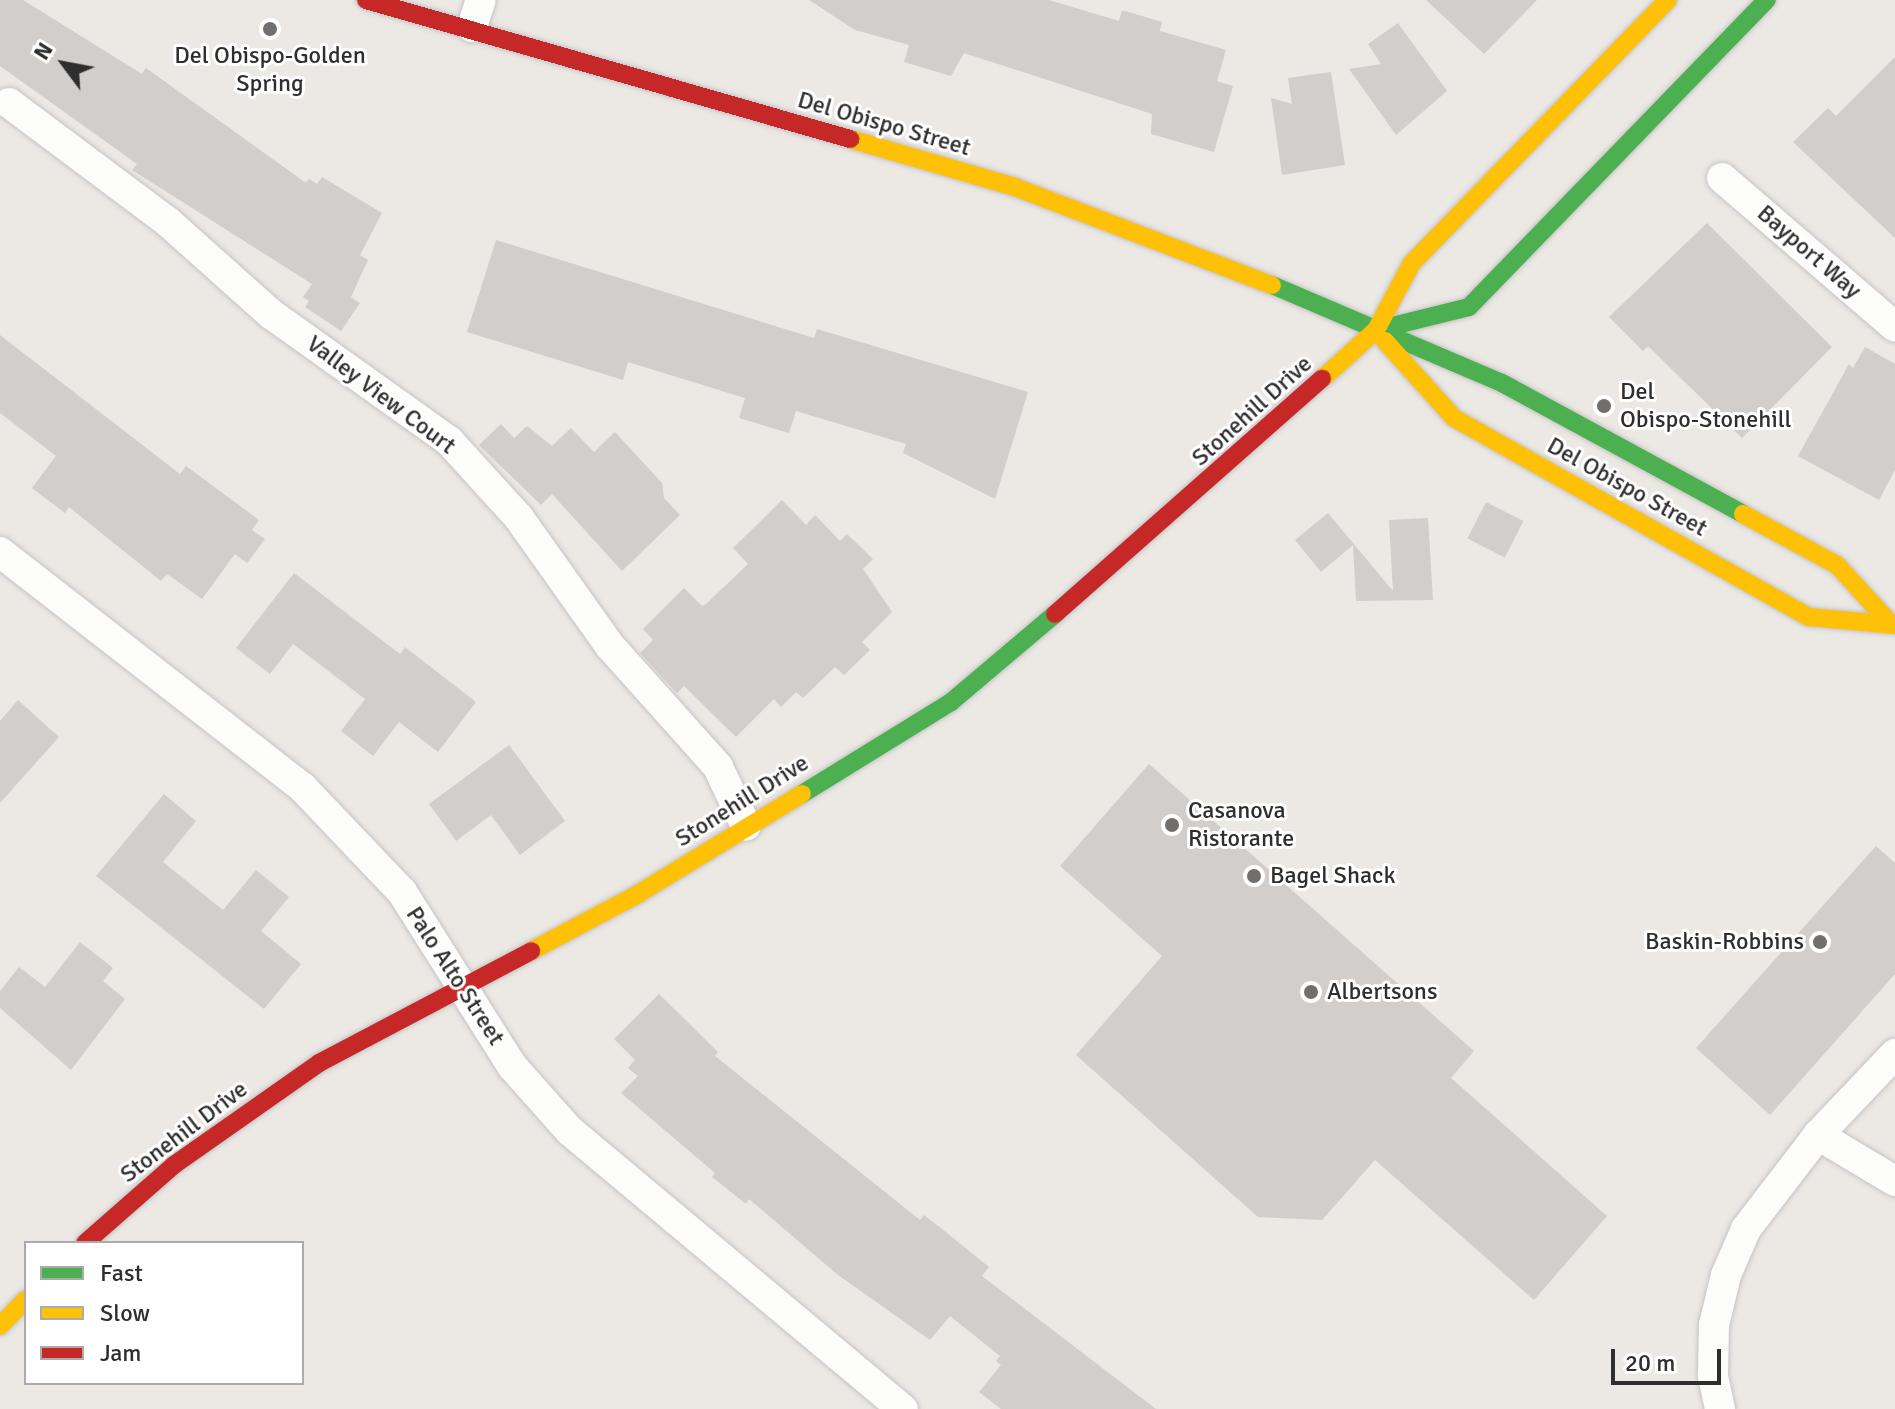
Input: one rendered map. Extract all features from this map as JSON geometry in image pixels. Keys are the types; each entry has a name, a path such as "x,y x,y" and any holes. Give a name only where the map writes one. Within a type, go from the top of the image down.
{"main road":[{"name":"Del Obispo Street","path":"366,0 476,13 1015,187 1213,260 1502,383 1837,565 1892,624"},
{"name":"Stonehill Drive","path":"87,1241 174,1165 319,1063 638,894 951,702 1169,518 1376,330 1412,263 1668,0"},
{"name":"Stonehill Drive","path":"1376,330 1469,307 1767,0"},
{"name":"Del Obispo Street","path":"1376,330 1454,418 1809,617 1892,624"},
{"path":"0,1326 24,1301"}],"street":[{"name":"Valley View Court","path":"9,103 168,222 271,314 449,441 519,518 610,646 718,767 746,826"},
{"name":"Bayport Way","path":"1722,178 1895,327"},
{"name":"Palo Alto Street","path":"1,555 302,787 402,892 512,1066 570,1131 903,1409"},
{"path":"1720,1409 1713,1375 1714,1325 1726,1275 1760,1207 1818,1135 1895,1054"},
{"path":"1818,1135 1895,1181"}],"building":[{"path":"0,0 23,0 142,74 146,68 306,183 309,179 317,184 322,177 382,213 360,255 368,260 351,297 360,303 341,331 305,307 309,301 303,297 312,284 132,170 137,164 0,66"},
{"path":"809,0 1049,0 1119,21 1122,10 1162,22 1160,31 1226,50 1217,81 1233,86 1214,152 1151,134 1152,114 964,53 951,76 904,62 909,45 855,30"},
{"path":"1426,0 1537,0 1484,54"},
{"path":"1398,23 1447,91 1396,135 1349,69 1381,64 1368,44"},
{"path":"1895,57 1895,238 1793,142 1828,108 1836,116"},
{"path":"1331,72 1345,165 1282,175 1271,98 1292,104 1288,78"},
{"path":"1707,223 1832,347 1742,438 1648,346 1643,351 1609,317"},
{"path":"496,240 814,338 817,329 1028,392 995,499 903,453 906,444 796,411 789,433 739,418 745,398 628,362 623,380 467,332"},
{"path":"0,335 180,474 186,466 259,520 252,530 265,539 247,563 235,554 202,599 167,574 161,581 69,507 65,513 32,488 56,456 0,413"},
{"path":"1865,347 1895,364 1895,470 1879,500 1798,456 1849,364 1853,368"},
{"path":"501,424 514,438 527,426 552,446 571,428 594,452 615,432 662,483 664,498 680,515 622,571 552,494 541,505 479,445"},
{"path":"782,500 806,525 815,515 840,541 847,534 873,559 863,569 892,612 862,642 870,650 844,675 835,667 803,698 796,692 781,707 774,699 736,737 684,686 677,693 640,653 653,640 643,629 684,588 702,606 706,604 748,564 733,548"},
{"path":"1486,502 1523,521 1505,558 1467,539"},
{"path":"1328,513 1393,591 1389,520 1428,518 1433,600 1356,601 1353,545 1321,572 1295,540"},
{"path":"294,573 400,654 405,647 476,702 438,752 399,722 373,756 341,731 365,699 293,644 270,674 236,648"},
{"path":"18,700 59,737 0,803 0,721"},
{"path":"509,745 565,821 520,855 491,815 456,841 429,804"},
{"path":"1149,764 1474,1051 1451,1078 1607,1216 1534,1300 1375,1160 1322,1220 1258,1217 1076,1055 1162,956 1060,866"},
{"path":"164,794 196,821 163,862 223,910 256,870 289,897 261,931 301,964 264,1009 96,876"},
{"path":"1876,846 1895,863 1895,974 1770,1115 1696,1048"},
{"path":"80,942 113,968 103,981 125,999 71,1070 0,1008 0,991 19,967 45,987"},
{"path":"659,994 718,1052 715,1056 920,1220 924,1215 947,1233 989,1267 982,1276 1156,1409 1001,1409 979,1392 1001,1365 996,1361 1000,1356 950,1316 930,1340 838,1275 749,1199 746,1204 712,1177 715,1173 621,1093 638,1076 628,1068 635,1060 614,1039"}],"traffic: fast":[{"path":"1376,330 1469,307 1767,0"},
{"path":"1272,285 1502,383 1743,514"},
{"path":"802,794 951,702 1055,614"}],"traffic: slow":[{"path":"1322,379 1376,330 1412,263 1668,0"},
{"path":"850,139 1015,187 1272,285"},
{"path":"1385,341 1454,418 1809,617 1895,625"},
{"path":"1743,514 1837,565 1889,622"},
{"path":"531,951 638,894 802,794"},
{"path":"0,1326 24,1301"}],"traffic: jam":[{"path":"366,0 850,139"},
{"path":"1055,614 1322,379"},
{"path":"87,1241 174,1165 319,1063 531,951"}],"place":[{"name":"Del Obispo-Golden Spring","path":"270,29"},
{"name":"Del Obispo-Stonehill","path":"1604,406"},
{"name":"Casanova Ristorante","path":"1172,825"},
{"name":"Bagel Shack","path":"1254,876"},
{"name":"Baskin-Robbins","path":"1820,942"},
{"name":"Albertsons","path":"1311,992"}]}
